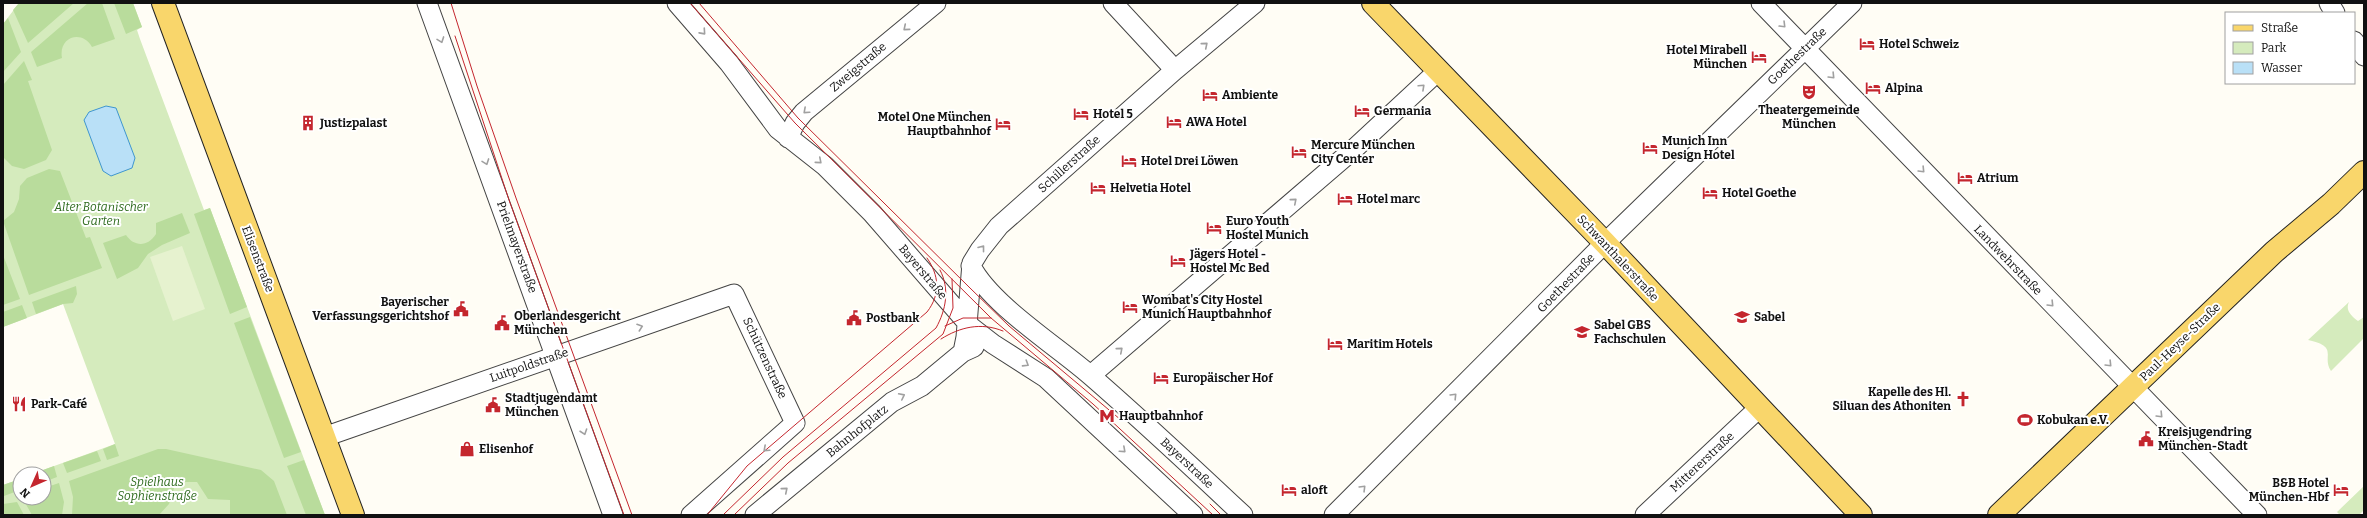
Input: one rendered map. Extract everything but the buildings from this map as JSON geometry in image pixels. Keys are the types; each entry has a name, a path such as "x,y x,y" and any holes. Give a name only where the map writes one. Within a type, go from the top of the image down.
{"main road":[{"name":"Elisenstraße","path":"163,3 353,515"},
{"name":"Schwanthalerstraße","path":"1373,3 1604,243 1861,515"},
{"name":"Paul-Heyse-Straße","path":"1999,515 2274,252 2331,204 2364,172"}],"street":[{"name":"Prielmayerstraße","path":"427,3 557,356 613,515"},
{"name":"Bayerstraße","path":"677,3 729,62 770,120 788,138 815,158 872,213 966,322 993,344 1046,378 1193,515"},
{"name":"Zweigstraße","path":"788,138 795,123 804,112 936,3"},
{"path":"1113,3 1176,70"},
{"name":"Schillerstraße","path":"966,322 970,297 971,266 980,250 999,226 1176,70 1255,3"},
{"name":"Landwehrstraße","path":"1761,3 2132,388 2257,515"},
{"name":"Goethestraße","path":"1334,515 1604,243 1852,3"},
{"path":"2329,3 2335,12"},
{"path":"2355,42 2364,56"},
{"path":"1091,375 1354,149 1438,71"},
{"name":"Bayerstraße","path":"971,266 978,278 1008,308 1091,375 1243,515"},
{"name":"Luitpoldstraße","path":"324,437 734,294"},
{"name":"Schützenstraße","path":"691,515 795,423 734,294"},
{"path":"963,352 966,337 966,322"},
{"name":"Bahnhofplatz","path":"755,515 892,402 922,386 963,352 978,345 993,344"},
{"name":"Mittererstraße","path":"1645,515 1759,408"}],"green space":[{"name":"Alter Botanischer Garten","path":"19,3 133,3 142,27 137,30 140,39 204,210 210,208 325,515 3,515 3,485 12,482 12,506 52,506 52,467 115,444 63,304 3,327 3,24"},
{"path":"19,3 74,3 28,43 13,10"},
{"path":"88,3 102,3 115,39 92,47 88,41 83,38 72,38 64,45 62,58 37,67 31,52"},
{"path":"114,3 133,3 142,27 126,34"},
{"path":"8,18 21,52 3,72 3,24"},
{"path":"24,61 32,80 28,81 52,150 46,160 24,169 12,166 3,157 3,85"},
{"path":"49,169 60,171 86,238 90,237 102,268 29,295 3,221 14,212 19,199 20,186 27,178"},
{"path":"210,208 247,307 230,314 194,214"},
{"path":"182,213 190,233 162,245 148,254 138,268 117,279 103,243 126,235 133,242 141,244 145,243 156,234 156,223"},
{"path":"182,246 205,309 173,321 150,257"},
{"path":"3,255 20,299 3,305"},
{"path":"76,286 77,294 73,303 63,304 36,314 32,302"},
{"path":"2349,302 2348,310 2353,317 2358,321 2364,317 2364,338 2331,371 2328,366 2327,349 2318,343 2308,340"},
{"path":"22,305 27,318 3,327 3,312"},
{"path":"250,317 301,452 284,458 234,323"},
{"path":"115,444 119,456 107,460 103,449"},
{"name":"Spielhaus Sophienstraße","path":"158,449 166,449 261,470 274,481 287,515 230,515 230,500 208,499 197,482 176,482 169,504 159,515 72,515 73,497 69,481"},
{"path":"97,451 101,461 67,473 63,463"},
{"path":"304,460 325,515 306,515 287,466"},
{"path":"54,466 57,477 52,479 52,467"},
{"path":"12,482 12,493 4,496 3,485"},
{"path":"59,483 64,502 62,515 32,515 27,506 52,506 52,485"},
{"path":"2364,486 2364,510 2359,515 2340,515 2337,512"},
{"path":"12,503 12,506 19,506 24,515 3,515 3,504"}],"water":[{"path":"106,106 116,108 135,158 132,168 111,176 103,171 84,120 89,112"}],"tram line":[{"path":"451,3 477,86 516,198 632,515"},
{"path":"690,3 795,123 991,318 1093,404 1213,515"},
{"path":"699,3 798,118 970,288 1009,326 1121,420"},
{"path":"455,36 509,200 624,515"},
{"path":"707,515 747,466 927,312 935,298 937,285 934,271 927,258"},
{"path":"723,515 783,457 936,328 946,299 945,285 940,270"},
{"path":"734,515 788,463 943,334 953,308 952,279"},
{"path":"945,326 963,318 991,318"},
{"path":"941,339 956,331 971,327 979,326 995,328 1003,331"},
{"path":"1210,504 1221,515"}],"place":[{"name":"Hotel Schweiz","path":"1867,44"},
{"name":"Hotel Mirabell München","path":"1759,57"},
{"name":"Alpina","path":"1873,88"},
{"name":"Theatergemeinde München","path":"1809,92"},
{"name":"Ambiente","path":"1210,95"},
{"name":"Germania","path":"1362,111"},
{"name":"Hotel 5","path":"1081,114"},
{"name":"AWA Hotel","path":"1174,122"},
{"name":"Justizpalast","path":"308,123"},
{"name":"Motel One München Hauptbahnhof","path":"1003,124"},
{"name":"Munich Inn Design Hotel","path":"1650,148"},
{"name":"Mercure München City Center","path":"1299,152"},
{"name":"Hotel Drei Löwen","path":"1129,161"},
{"name":"Atrium","path":"1965,178"},
{"name":"Helvetia Hotel","path":"1098,188"},
{"name":"Hotel Goethe","path":"1710,193"},
{"name":"Hotel marc","path":"1345,199"},
{"name":"Euro Youth Hostel Munich","path":"1214,228"},
{"name":"Jägers Hotel - Hostel Mc Bed","path":"1178,261"},
{"name":"Wombat's City Hostel Munich Hauptbahnhof","path":"1130,307"},
{"name":"Bayerischer Verfassungsgerichtshof","path":"461,309"},
{"name":"Sabel","path":"1742,317"},
{"name":"Postbank","path":"854,318"},
{"name":"Oberlandesgericht München","path":"502,323"},
{"name":"Sabel GBS Fachschulen","path":"1582,332"},
{"name":"Maritim Hotels","path":"1335,344"},
{"name":"Europäischer Hof","path":"1161,378"},
{"name":"Kapelle des Hl. Siluan des Athoniten","path":"1963,399"},
{"name":"Park-Café","path":"19,404"},
{"name":"Stadtjugendamt München","path":"493,405"},
{"name":"Hauptbahnhof","path":"1107,416"},
{"name":"Kobukan e.V.","path":"2025,420"},
{"name":"Kreisjugendring München-Stadt","path":"2146,439"},
{"name":"Elisenhof","path":"467,449"},
{"name":"aloft","path":"1289,490"},
{"name":"B&B Hotel München-Hbf","path":"2341,490"}]}
